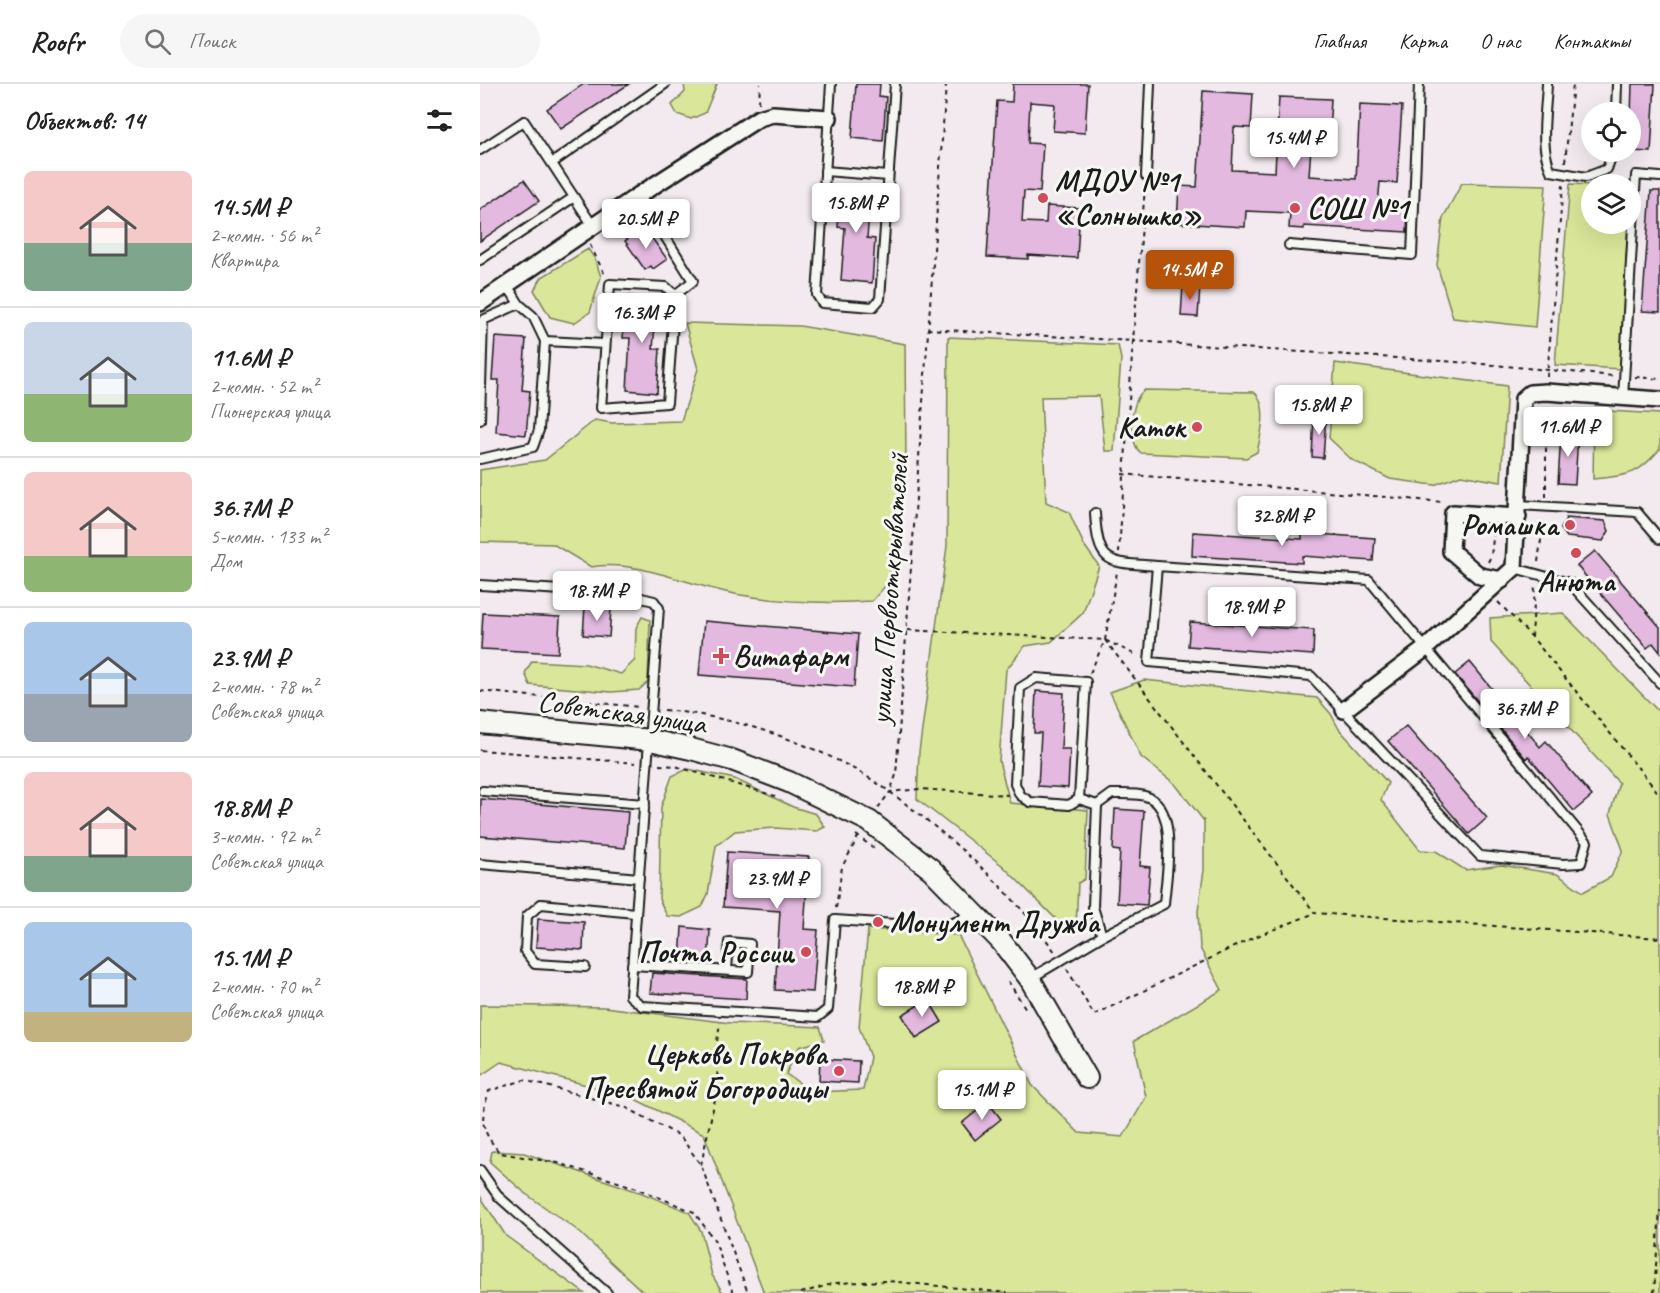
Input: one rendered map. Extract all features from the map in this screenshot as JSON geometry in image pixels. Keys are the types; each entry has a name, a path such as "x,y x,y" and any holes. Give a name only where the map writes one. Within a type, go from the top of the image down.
{"street":[{"path":"480,303 639,195 759,118 773,114 829,118"},
{"path":"1344,710 1426,648 1514,568 1519,511 1523,399 1530,393 1546,392 1660,400"},
{"path":"1502,580 1480,576 1451,551 1453,513 1482,516 1519,511"},
{"name":"Советская улица","path":"480,723 650,740 732,760 789,782 931,869 972,909 1001,941 1030,979 1087,1078"}],"lane":[{"path":"552,163 665,84"},
{"path":"831,84 817,296 822,303 873,307 880,299 895,84"},
{"path":"1146,176 1150,84"},
{"path":"1289,245 1412,255 1419,84"},
{"path":"1547,84 1545,146 1546,160 1551,171 1586,177 1607,169 1609,162"},
{"path":"1616,102 1617,84"},
{"path":"480,150 524,121 574,197 588,229"},
{"path":"825,171 888,176"},
{"path":"1623,398 1635,175 1660,177"},
{"path":"639,195 693,281 675,296 667,403 601,408 610,284 666,287 675,296"},
{"path":"480,260 574,197"},
{"path":"480,459 533,447 539,430 545,341 533,316 519,304 507,285"},
{"path":"480,420 483,320 519,304"},
{"path":"545,341 605,344"},
{"path":"1519,511 1546,506 1637,512 1660,539"},
{"path":"1095,513 1098,545 1108,560 1118,563 1369,580 1587,842 1581,863 1563,864 1480,856 1311,676 1149,662 1157,566"},
{"path":"1514,568 1570,583 1660,683"},
{"path":"480,585 625,594 654,601 659,608 630,996 642,1006 818,1017 828,1010 835,920 940,927 961,920 972,909"},
{"path":"1079,799 1086,682 1036,678 1020,688 1015,784 1020,795 1030,802 1069,805 1079,799 1097,805"},
{"path":"483,790 645,804"},
{"path":"1030,979 1102,936 1164,904 1169,827 1162,807 1147,796 1112,794 1097,805"},
{"path":"1097,805 1093,907 1102,936"},
{"path":"480,864 639,878"},
{"path":"585,968 536,964 525,951 526,916 541,904 635,913"},
{"path":"632,965 748,972 750,944 729,942 727,970"},
{"path":"480,1170 499,1197 607,1293"}],"path":[{"name":"улица Первооткрывателей","path":"890,792 896,775 908,630 927,329 946,84"},
{"path":"1532,638 1536,575 1546,506 1547,371 1573,84"},
{"path":"1086,682 1105,640 1118,563 1122,474 1146,176"},
{"path":"588,229 610,284"},
{"path":"927,329 1472,363 1660,379"},
{"path":"1122,474 1447,502"},
{"path":"1480,576 1491,556 1494,526 1482,516"},
{"path":"1489,593 1532,638 1660,795"},
{"path":"908,630 1105,640 1149,662"},
{"path":"1105,640 1315,913"},
{"path":"480,691 686,712 758,730 812,747 867,775 930,822 978,862 1034,921 1094,1015 1250,939 1315,913 1660,938"},
{"path":"480,750 675,766 781,798"},
{"path":"835,920 842,867 864,829 890,792 920,789 1000,794"},
{"path":"848,830 864,829"},
{"path":"864,829 877,850"},
{"path":"1004,974 1028,1012"},
{"path":"701,1165 718,1085 716,1048 721,1011"},
{"path":"733,1293 715,1241 694,1212 637,1188 558,1163 500,1153 483,1132 481,1111 489,1091 524,1080 625,1107 680,1136 701,1165 748,1293"},
{"path":"1654,1293 1660,1210"},
{"path":"801,1293 835,1283 888,1281 1008,1293"}],"green space":[{"path":"684,84 717,84 705,113 691,119 677,114 672,105 685,92"},
{"path":"1462,183 1546,185 1535,327 1453,318 1437,265 1443,218"},
{"path":"1570,184 1581,185 1581,234 1627,234 1620,369 1555,365"},
{"path":"588,249 595,259 601,277 590,312 574,323 550,317 534,290 542,277"},
{"path":"685,323 800,326 905,344 906,465 889,582 872,601 803,602 752,597 645,570 609,566 591,567 553,544 480,542 480,470 545,460 595,420 612,423 681,421 698,369"},
{"path":"948,337 1118,345 1121,359 1114,451 1105,451 1099,396 1041,397 1046,502 1069,512 1084,545 1099,566 1083,613 1051,642 1025,646 1006,670 999,761 1010,803 1088,810 1085,879 1078,883 1076,928 1057,920 1003,866 917,799 919,752 947,546"},
{"path":"1335,363 1507,386 1501,482 1461,475 1434,485 1390,479 1352,460 1329,438"},
{"name":"Каток","path":"1145,390 1254,392 1259,397 1263,412 1257,452 1246,458 1141,453 1134,440 1132,421 1136,402"},
{"path":"1608,411 1660,414 1660,449 1644,465 1631,473 1593,479 1594,418"},
{"path":"1563,613 1660,713 1660,1293 764,1293 704,1134 631,1097 501,1062 480,1076 480,1005 604,1007 730,1023 820,1027 824,1040 799,1047 786,1074 813,1092 863,1090 870,1057 859,1027 868,929 958,935 1032,1085 1079,1133 1123,1137 1146,1097 1134,1041 1222,990 1200,948 1198,911 1204,870 1204,821 1175,784 1141,757 1110,692 1144,680 1317,698 1331,714 1339,729 1388,783 1381,800 1420,850 1436,851 1465,870 1501,865 1557,874 1583,892 1611,877 1623,850 1610,814 1619,783 1491,642 1490,618"},
{"path":"642,617 650,620 648,682 639,690 611,692 530,685 525,673 532,661 586,664 621,674 635,660 636,628"},
{"path":"688,769 735,779 793,807 816,814 825,827 817,831 775,828 735,831 716,846 708,894 702,907 681,917 667,916 659,899 661,807 672,776"},
{"path":"492,1151 524,1153 642,1193 689,1212 701,1231 712,1275 723,1293 644,1293 577,1230 526,1194 490,1162"},
{"path":"480,1196 506,1236 584,1293 480,1293"}],"building":[{"path":"584,84 629,84 561,129 547,109"},
{"path":"856,84 880,84 879,96 886,97 883,141 852,138"},
{"path":"1013,84 1088,84 1085,133 1053,131 1055,104 1030,102 1028,143 1043,144 1040,192 1024,191 1022,222 1046,223 1047,206 1080,208 1077,258 1028,255 1028,259 987,257 997,101 1012,102"},
{"path":"1632,84 1655,84 1651,152 1641,152 1641,102 1631,102"},
{"path":"1203,91 1253,94 1251,128 1234,127 1232,170 1275,172 1279,97 1331,99 1329,132 1312,131 1309,176 1356,179 1360,104 1402,106 1397,183 1380,182 1378,205 1408,207 1407,232 1304,226 1304,229 1289,228 1290,213 1246,211 1245,227 1177,223 1179,186 1197,187"},
{"path":"524,180 539,201 480,241 480,210"},
{"path":"841,185 871,188 867,238 875,239 872,283 841,280 845,228 838,227"},
{"path":"1651,191 1660,191 1660,312 1642,311"},
{"path":"644,227 667,259 653,269 651,266 645,270 625,241"},
{"path":"1183,285 1200,286 1198,317 1181,316"},
{"path":"626,296 657,298 653,349 660,349 657,393 627,390 630,338 623,338"},
{"path":"495,337 526,339 522,390 530,391 526,435 496,432 499,380 492,380"},
{"path":"1314,415 1326,416 1323,458 1312,457"},
{"path":"1561,433 1578,434 1575,484 1558,483"},
{"path":"1566,518 1605,521 1609,531 1603,541 1567,537 1561,529"},
{"path":"1193,532 1302,539 1302,533 1375,538 1373,561 1302,556 1302,563 1192,556"},
{"path":"1595,551 1660,627 1660,652 1653,643 1647,648 1577,566"},
{"path":"585,607 611,609 609,637 583,635"},
{"path":"483,613 560,617 558,653 481,649"},
{"path":"704,621 858,634 854,687 699,675"},
{"path":"1190,622 1314,630 1313,655 1188,646"},
{"path":"1470,662 1540,747 1546,741 1592,796 1574,811 1528,756 1526,759 1455,674"},
{"path":"1036,691 1064,693 1061,749 1070,749 1068,788 1038,786 1041,733 1034,733"},
{"path":"1406,726 1487,818 1469,834 1388,741"},
{"path":"481,799 628,812 625,848 480,836"},
{"path":"1115,809 1144,811 1140,866 1150,867 1147,905 1117,903 1120,851 1113,850"},
{"path":"727,852 809,857 804,929 818,930 813,992 775,990 780,911 723,907"},
{"path":"538,919 584,922 583,950 536,947"},
{"path":"682,927 710,930 708,964 680,962"},
{"path":"652,973 747,979 746,999 650,993"},
{"path":"928,999 942,1022 916,1038 902,1015"},
{"name":"Церковь Покрова Пресвятой Богородицы","path":"820,1059 859,1061 858,1083 819,1081"},
{"path":"988,1102 1001,1119 975,1140 962,1123"}],"place":[{"name":"МДОУ №1 «Солнышко»","path":"1043,198"},
{"name":"СОШ №1","path":"1295,208"},
{"name":"Каток","path":"1197,427"},
{"name":"Ромашка","path":"1570,525"},
{"name":"Анюта","path":"1576,553"},
{"name":"Витафарм","path":"721,656"},
{"name":"Монумент Дружба","path":"878,922"},
{"name":"Почта России","path":"806,952"},
{"name":"Церковь Покрова Пресвятой Богородицы","path":"839,1071"}]}
